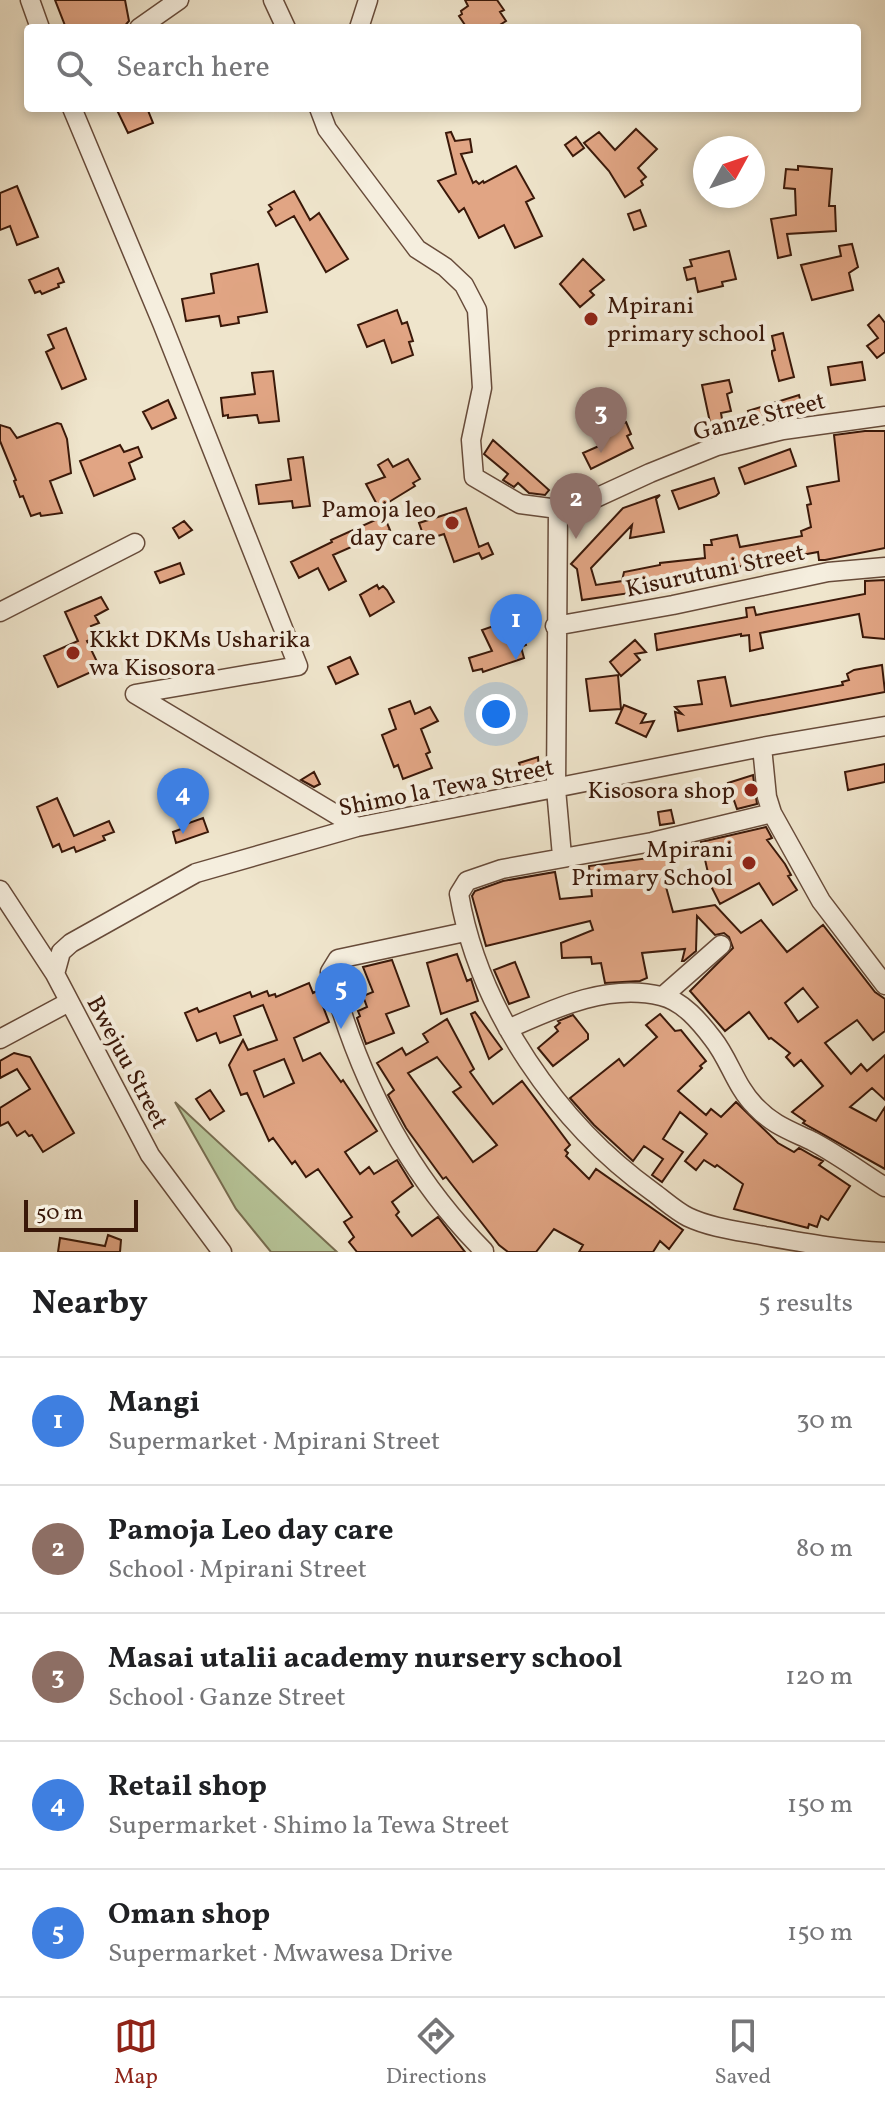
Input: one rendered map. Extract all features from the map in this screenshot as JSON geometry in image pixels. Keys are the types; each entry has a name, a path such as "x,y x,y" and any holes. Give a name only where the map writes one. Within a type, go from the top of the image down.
{"street":[{"path":"30,0 39,24"},
{"path":"145,24 179,0"},
{"path":"273,0 284,24"},
{"path":"360,24 368,0"},
{"path":"74,112 162,323 298,666 135,694 357,827"},
{"path":"321,112 327,129 417,249 445,267 464,285 477,310 482,388 471,440 474,477 520,504 558,509 556,789 562,856"},
{"path":"327,129 332,112"},
{"name":"Ganze Street","path":"558,509 587,502 717,446 783,430 885,416"},
{"path":"0,612 135,543"},
{"name":"Kisurutuni Street","path":"555,626 828,572 885,567"},
{"name":"Shimo la Tewa Street","path":"55,974 61,952 71,943 196,873 357,827 762,747 885,726"},
{"path":"762,747 767,797 772,813 821,901 885,985"},
{"path":"772,813 652,842 502,869 467,881 459,894 465,932 491,997 508,1029 578,1126 630,1176 687,1217 732,1230 840,1250 885,1252"},
{"name":"Bwejuu Street","path":"0,890 55,974 150,1155 222,1252"},
{"path":"465,932 338,959 330,972 366,1081 405,1151 450,1217 484,1251"},
{"path":"663,996 721,945"},
{"path":"508,1029 555,1008 591,997 621,993 663,996 691,1013 715,1042 751,1103 774,1124 813,1142 885,1187"},
{"path":"0,1039 69,1002"}],"green space":[{"path":"175,1102 337,1252 271,1252 236,1209"}],"building":[{"path":"55,0 125,0 129,21 126,24 64,24"},
{"path":"465,0 497,0 504,10 500,12 506,21 501,24 464,24 459,16 468,6"},
{"path":"118,112 149,112 153,123 128,133"},
{"path":"636,129 657,149 638,168 646,177 641,181 643,185 625,197 609,171 584,143 599,132 615,150"},
{"path":"451,132 455,141 470,139 472,152 461,154 473,183 484,183 516,166 534,198 526,202 542,236 515,248 504,225 479,238 464,208 459,212 438,181 456,174 446,133"},
{"path":"576,137 584,148 573,156 565,145"},
{"path":"798,166 832,169 829,206 835,206 836,231 787,234 791,255 778,258 771,219 796,215 795,189 784,188 786,169 798,170"},
{"path":"17,186 38,237 17,245 10,226 0,230 0,193"},
{"path":"294,191 310,220 319,213 348,259 326,272 294,216 276,226 268,212 272,209 269,205"},
{"path":"640,210 646,226 634,230 628,214"},
{"path":"852,244 858,267 849,273 853,290 812,300 801,265 841,256 839,246"},
{"path":"729,251 736,279 722,282 723,286 698,292 695,278 687,280 684,268 692,266 690,260"},
{"path":"583,259 604,280 590,291 594,295 580,307 560,284"},
{"path":"258,264 267,312 238,317 239,323 221,326 219,316 186,321 182,299 214,293 211,274"},
{"path":"58,268 64,282 42,294 40,291 35,293 29,280"},
{"path":"397,310 402,324 407,322 413,341 409,342 413,355 392,363 384,340 367,347 358,325"},
{"path":"879,315 885,323 885,352 877,358 867,346 878,338 868,325"},
{"path":"66,328 86,379 62,389 46,352 54,348 48,335"},
{"path":"783,333 794,377 779,381 772,354 775,350 772,336"},
{"path":"862,362 865,380 831,385 828,367"},
{"path":"273,371 279,421 259,423 257,415 223,416 221,398 255,394 252,373"},
{"path":"729,380 732,392 727,394 731,411 721,413 723,425 711,427 702,385"},
{"path":"799,395 803,412 753,425 748,411"},
{"path":"168,400 176,418 152,429 143,412"},
{"path":"626,422 631,434 627,436 633,448 591,469 583,453 599,446 594,437"},
{"path":"61,424 67,439 71,473 50,481 62,513 31,516 23,496 20,497 0,441 0,425 10,428 17,438"},
{"path":"885,431 885,548 825,560 819,560 818,552 720,570 715,576 637,589 637,592 582,600 577,569 571,564 623,508 660,495 656,499 664,532 630,538 632,525 591,568 596,585 622,581 624,572 660,563 705,558 704,545 712,545 711,540 737,535 740,547 802,536 801,531 811,527 807,487 839,481 834,435"},
{"path":"493,440 549,490 545,495 529,493 518,483 514,487 503,480 508,474 484,454"},
{"path":"120,445 124,452 138,447 142,457 129,463 135,479 94,496 80,461"},
{"path":"790,449 796,466 745,484 739,468"},
{"path":"303,457 310,506 293,508 292,501 259,504 256,485 291,480 288,459"},
{"path":"388,459 393,467 408,459 420,479 413,483 415,486 389,502 391,506 381,512 366,484 385,477 378,465"},
{"path":"714,478 719,493 716,496 679,509 672,491"},
{"path":"466,508 479,547 488,543 493,554 482,559 479,553 454,562 444,534 425,540 419,523"},
{"path":"384,516 390,530 333,555 346,581 329,590 318,568 299,578 291,562"},
{"path":"184,521 192,530 179,538 173,528"},
{"path":"180,563 184,574 160,583 155,572"},
{"path":"885,580 885,639 863,637 859,614 760,633 763,648 750,651 749,635 741,634 657,650 655,634 747,617 746,608 754,607 756,615 865,594 865,581"},
{"path":"377,585 379,589 383,586 387,590 394,602 370,616 360,595"},
{"path":"101,597 108,609 95,616 99,623 91,626 95,638 87,641 100,668 58,687 44,656 78,641 65,612"},
{"path":"511,620 514,627 520,626 526,645 521,647 524,658 483,672 482,669 473,671 469,658 492,651 482,630"},
{"path":"635,640 646,652 635,654 640,660 621,676 610,662"},
{"path":"350,657 358,674 336,684 328,667"},
{"path":"882,665 885,692 678,731 675,712 682,714 675,707 702,704 698,681 725,677 731,706 843,685 842,682 849,680 847,674 854,670"},
{"path":"618,675 621,709 590,711 586,679"},
{"path":"410,701 415,714 430,707 438,721 421,729 430,752 426,754 432,768 403,779 398,765 394,767 382,735 396,729 389,709"},
{"path":"624,705 646,714 641,723 654,721 646,737 616,723"},
{"path":"538,757 539,770 523,774 519,763"},
{"path":"885,764 885,782 848,790 845,772"},
{"path":"314,772 320,784 314,787 301,780"},
{"path":"753,775 757,804 737,809 728,783"},
{"path":"57,798 74,836 109,821 114,832 103,836 105,840 76,852 74,847 62,852 59,844 53,847 37,807"},
{"path":"671,810 674,823 660,825 658,812"},
{"path":"203,818 208,832 176,843 173,832"},
{"name":"Mpirani Primary School","path":"766,827 772,838 767,840 785,864 797,890 773,905 759,883 720,904 711,886 701,842"},
{"path":"671,855 677,885 666,887 673,912 715,905 741,933 761,920 787,952 823,925 875,992 885,999 885,1031 873,1040 857,1020 825,1043 851,1074 861,1064 867,1071 885,1055 885,1100 872,1088 850,1107 876,1121 885,1107 885,1169 803,1123 805,1121 792,1112 823,1086 801,1060 794,1066 786,1057 790,1053 769,1039 749,1012 725,1031 690,991 733,948 729,937 724,933 715,935 697,916 696,951 684,961 685,949 642,953 647,978 640,981 605,983 601,963 592,964 591,957 562,958 561,943 593,930 590,921 486,946 472,896 475,891 503,881 555,872 560,899 592,896 589,866","holes":["803,988 818,1007 798,1022 785,1003"]},
{"path":"457,954 467,981 471,979 478,1001 441,1014 427,963"},
{"path":"392,960 409,1006 386,1014 394,1033 366,1044 357,1018 360,1016 358,1011 367,1007 363,996 373,992 363,967"},
{"path":"515,962 529,997 509,1004 494,970"},
{"path":"309,983 313,993 317,991 329,1022 294,1038 303,1061 320,1053 341,1082 343,1080 377,1131 345,1152 360,1174 369,1167 374,1174 397,1160 413,1186 392,1202 399,1212 396,1215 412,1236 438,1217 465,1252 357,1252 349,1242 354,1237 344,1222 352,1217 318,1169 306,1177 273,1138 269,1141 247,1093 241,1095 229,1065 243,1040 248,1050 277,1040 263,1005 234,1016 241,1035 220,1043 216,1033 197,1041 185,1013 197,1008 199,1012 250,992 252,997 267,991 269,996 275,994 276,997","holes":["284,1059 294,1083 264,1097 254,1071"]},
{"path":"475,1012 502,1049 489,1059 471,1014"},
{"path":"660,1014 675,1031 681,1030 706,1061 678,1091 706,1115 711,1109 721,1117 736,1102 778,1143 794,1152 799,1148 823,1161 819,1165 850,1186 828,1220 821,1216 817,1227 809,1224 808,1228 734,1209 743,1184 717,1165 715,1167 704,1160 696,1170 685,1161 707,1134 680,1112 663,1139 683,1152 662,1182 652,1175 663,1159 644,1146 633,1161 570,1098 619,1059 624,1066 657,1037 646,1025"},
{"path":"573,1015 588,1034 588,1039 553,1066 538,1048 558,1031 555,1027 560,1023 558,1021"},
{"path":"447,1019 474,1069 470,1072 493,1104 522,1081 570,1145 565,1150 568,1153 566,1156 589,1179 596,1169 683,1230 669,1249 660,1241 653,1252 579,1252 583,1245 554,1229 536,1252 508,1252 499,1245 446,1177 443,1179 406,1128 388,1095 394,1090 377,1063 402,1048 406,1055 428,1042 423,1034","holes":["437,1057 461,1087 453,1092 497,1145 473,1162 408,1073"]},
{"path":"14,1053 30,1057 74,1133 43,1152 32,1135 25,1131 17,1136 8,1122 0,1126 0,1108 30,1089 17,1069 0,1078 0,1061"},
{"path":"210,1090 224,1111 210,1120 196,1099"},
{"path":"108,1235 121,1240 120,1252 58,1252 60,1238 105,1246"}],"place":[{"name":"Mpirani primary school","path":"591,319"},
{"name":"Masai utalii academy nursery school","path":"601,453"},
{"name":"Pamoja leo day care","path":"452,523"},
{"name":"Pamoja Leo day care","path":"576,539"},
{"name":"Kkkt DKMs Usharika wa Kisosora","path":"73,653"},
{"name":"Mangi","path":"516,660"},
{"name":"Kisosora shop","path":"751,790"},
{"name":"Retail shop","path":"183,834"},
{"name":"Mpirani Primary School","path":"749,863"},
{"name":"Oman shop","path":"341,1029"}]}
